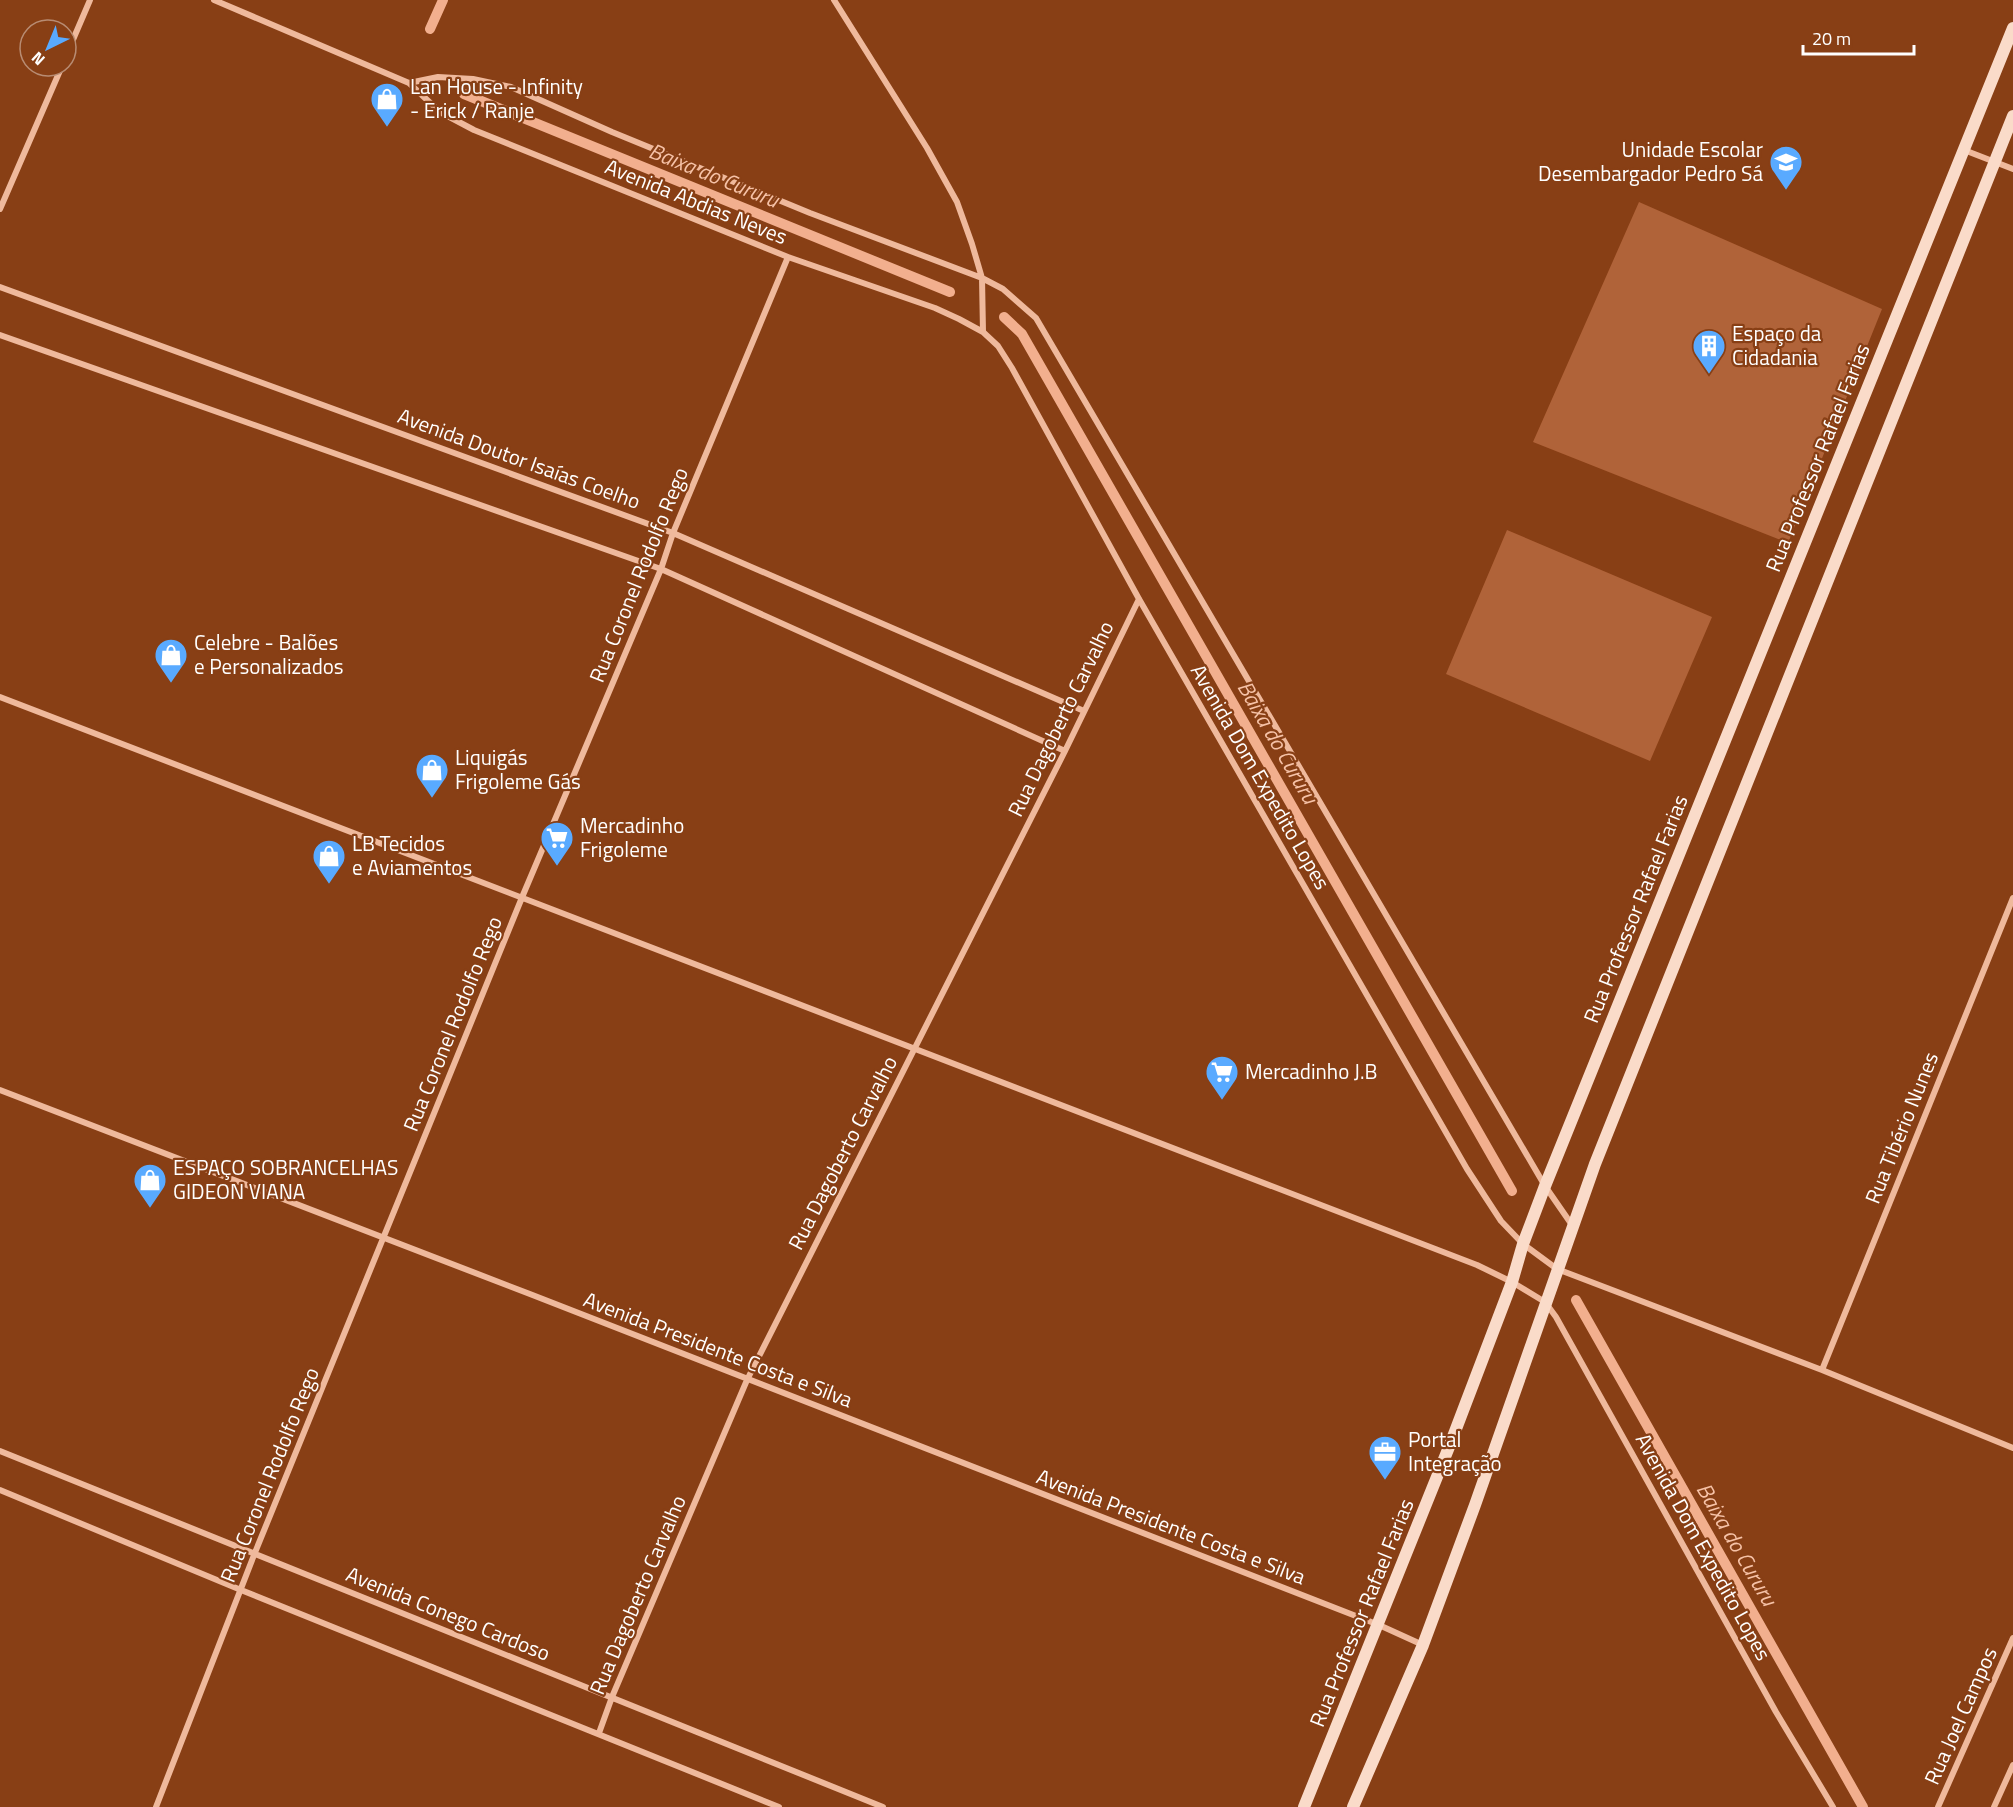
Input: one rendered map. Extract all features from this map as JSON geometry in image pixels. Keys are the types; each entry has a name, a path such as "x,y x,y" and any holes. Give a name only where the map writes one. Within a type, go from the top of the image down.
{"main road":[{"name":"Rua Professor Rafael Farias","path":"1305,1807 1379,1625 1512,1282 1523,1244 1545,1186 2013,28"},
{"path":"1353,1807 1423,1645 1475,1505 1599,1153 2013,116"}],"street":[{"path":"78,28 90,0"},
{"name":"Avenida Abdias Neves","path":"214,0 410,82 440,112 474,130 788,257 935,308 983,332"},
{"path":"834,0 927,148 957,202 982,278 983,332"},
{"name":"Avenida Abdias Neves","path":"410,82 438,77 473,79 511,87 612,132 810,213 982,278"},
{"path":"0,209 57,78"},
{"path":"1964,150 2013,169"},
{"name":"Rua Coronel Rodolfo Rego","path":"156,1807 254,1555 523,895 661,569 673,533 788,257"},
{"name":"Avenida Dom Expedito Lopes","path":"982,278 1003,289 1036,318 1545,1186 1573,1226"},
{"name":"Avenida Doutor Isaías Coelho","path":"0,287 673,533 1084,711"},
{"name":"Avenida Dom Expedito Lopes","path":"983,332 998,346 1012,368 1138,599 1467,1169 1501,1221 1523,1244 1557,1269 1822,1370 2013,1448"},
{"path":"0,335 661,569 1065,751"},
{"name":"Rua Dagoberto Carvalho","path":"599,1733 612,1697 747,1380 1065,751 1138,599"},
{"path":"0,697 523,895 1477,1265 1545,1302"},
{"name":"Rua Tibério Nunes","path":"1822,1370 2013,898"},
{"name":"Avenida Presidente Costa e Silva","path":"0,1090 385,1236 747,1380 1379,1625 1423,1645"},
{"name":"Avenida Dom Expedito Lopes","path":"1545,1302 1556,1317 1776,1712 1833,1807"},
{"name":"Avenida Conego Cardoso","path":"0,1451 883,1807"},
{"path":"0,1490 779,1807"},
{"name":"Rua Joel Campos","path":"1938,1807 2013,1638"},
{"path":"1994,1807 2013,1765"}],"building":[{"name":"Espaço da Cidadania","path":"1639,202 1882,309 1788,543 1533,442"},
{"path":"1507,530 1712,617 1650,761 1446,674"}],"waterway":[{"name":"Baixa do Cururu","path":"430,29 443,0"},
{"name":"Baixa do Cururu","path":"464,94 950,292"},
{"name":"Baixa do Cururu","path":"1004,317 1022,334 1512,1191"},
{"name":"Baixa do Cururu","path":"1576,1300 1863,1807"}],"place":[{"name":"Lan House - Infinity - Erick / Ranje","path":"387,128"},
{"name":"Unidade Escolar Desembargador Pedro Sá","path":"1786,191"},
{"name":"Espaço da Cidadania","path":"1709,375"},
{"name":"Celebre - Balões e Personalizados","path":"171,684"},
{"name":"Liquigás Frigoleme Gás","path":"432,799"},
{"name":"Mercadinho Frigoleme","path":"557,867"},
{"name":"LB Tecidos e Aviamentos","path":"329,885"},
{"name":"Mercadinho J.B","path":"1222,1101"},
{"name":"ESPAÇO SOBRANCELHAS GIDEON VIANA","path":"150,1209"},
{"name":"Portal Integração","path":"1385,1481"}]}
